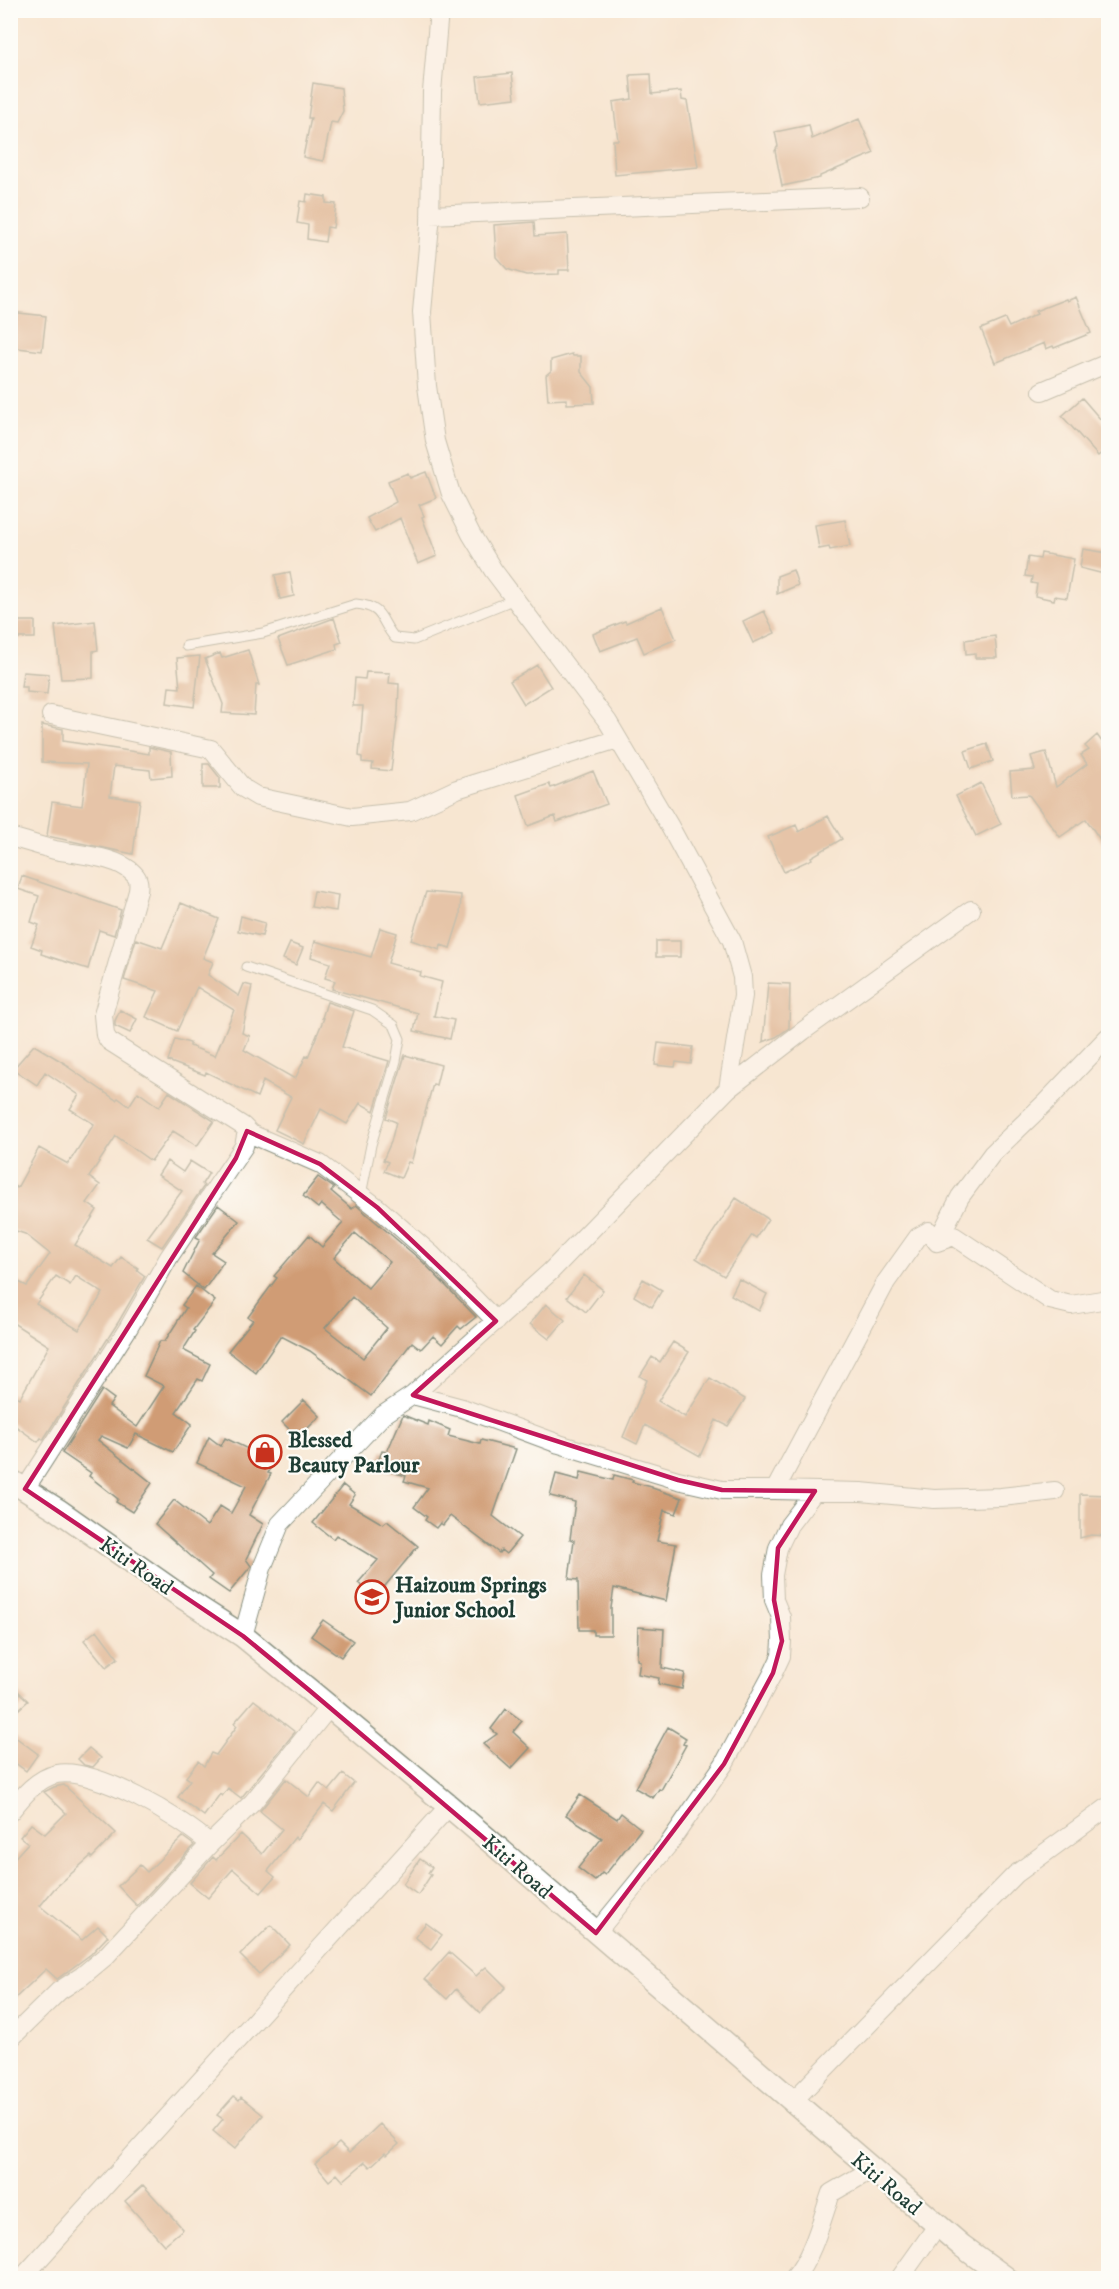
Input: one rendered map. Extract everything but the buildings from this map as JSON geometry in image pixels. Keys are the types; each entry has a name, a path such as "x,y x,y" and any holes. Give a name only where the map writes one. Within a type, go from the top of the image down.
{"street":[{"path":"439,10 432,92 430,215 422,312 427,386 435,441 451,494 471,534 493,570 608,722 669,825 732,941 742,976 743,996 728,1089"},
{"path":"430,215 861,197"},
{"path":"1042,391 1108,363"},
{"path":"51,716 211,749 243,788 258,797 352,817 410,811 457,789 618,739"},
{"path":"10,837 55,850 115,862 134,873 139,881 103,1015 105,1035 109,1041 248,1131 320,1164 431,1254 496,1321"},
{"path":"243,1636 262,1568 280,1524 383,1415 413,1395 550,1272 728,1089 802,1031 971,910"},
{"path":"937,1242 960,1197 993,1154 1108,1037"},
{"path":"18,1485 129,1327 169,1257 244,1146 248,1131"},
{"path":"775,1490 886,1282 918,1237 929,1231 937,1242"},
{"path":"937,1242 954,1236 1050,1300 1071,1305 1108,1299"},
{"path":"413,1395 462,1408 559,1444 678,1480 722,1490 861,1492 934,1499 1001,1497 1055,1491"},
{"name":"Kiti Road","path":"18,1485 243,1636 449,1806 937,2226 1006,2278"},
{"path":"596,1933 668,1845 724,1764 773,1673 781,1656 782,1641 781,1617 774,1600 773,1575 778,1548 789,1525 815,1491"},
{"path":"10,2039 59,1991 106,1956 210,1844 253,1802 330,1706"},
{"path":"10,1812 28,1791 57,1774 88,1777 126,1792 177,1818 210,1844"},
{"path":"22,2278 449,1806"},
{"path":"792,2102 1016,1874 1108,1807"},
{"path":"794,2278 800,2271 820,2227 831,2193 871,2170"},
{"path":"900,2278 937,2226"}],"lane":[{"path":"186,646 263,633 356,604 368,605 377,610 395,638 405,641 414,640 515,599"},
{"path":"246,967 372,1010 394,1025 400,1039 396,1061 371,1145 361,1195"}],"highlighted area":[{"path":"247,1131 320,1164 378,1208 496,1321 413,1395 678,1480 722,1490 815,1491 778,1548 774,1600 782,1641 773,1673 724,1764 596,1933 243,1636 25,1489 236,1158"}],"place":[{"name":"Blessed Beauty Parlour","path":"265,1452"},
{"name":"Haizoum Springs Junior School","path":"372,1597"}]}
